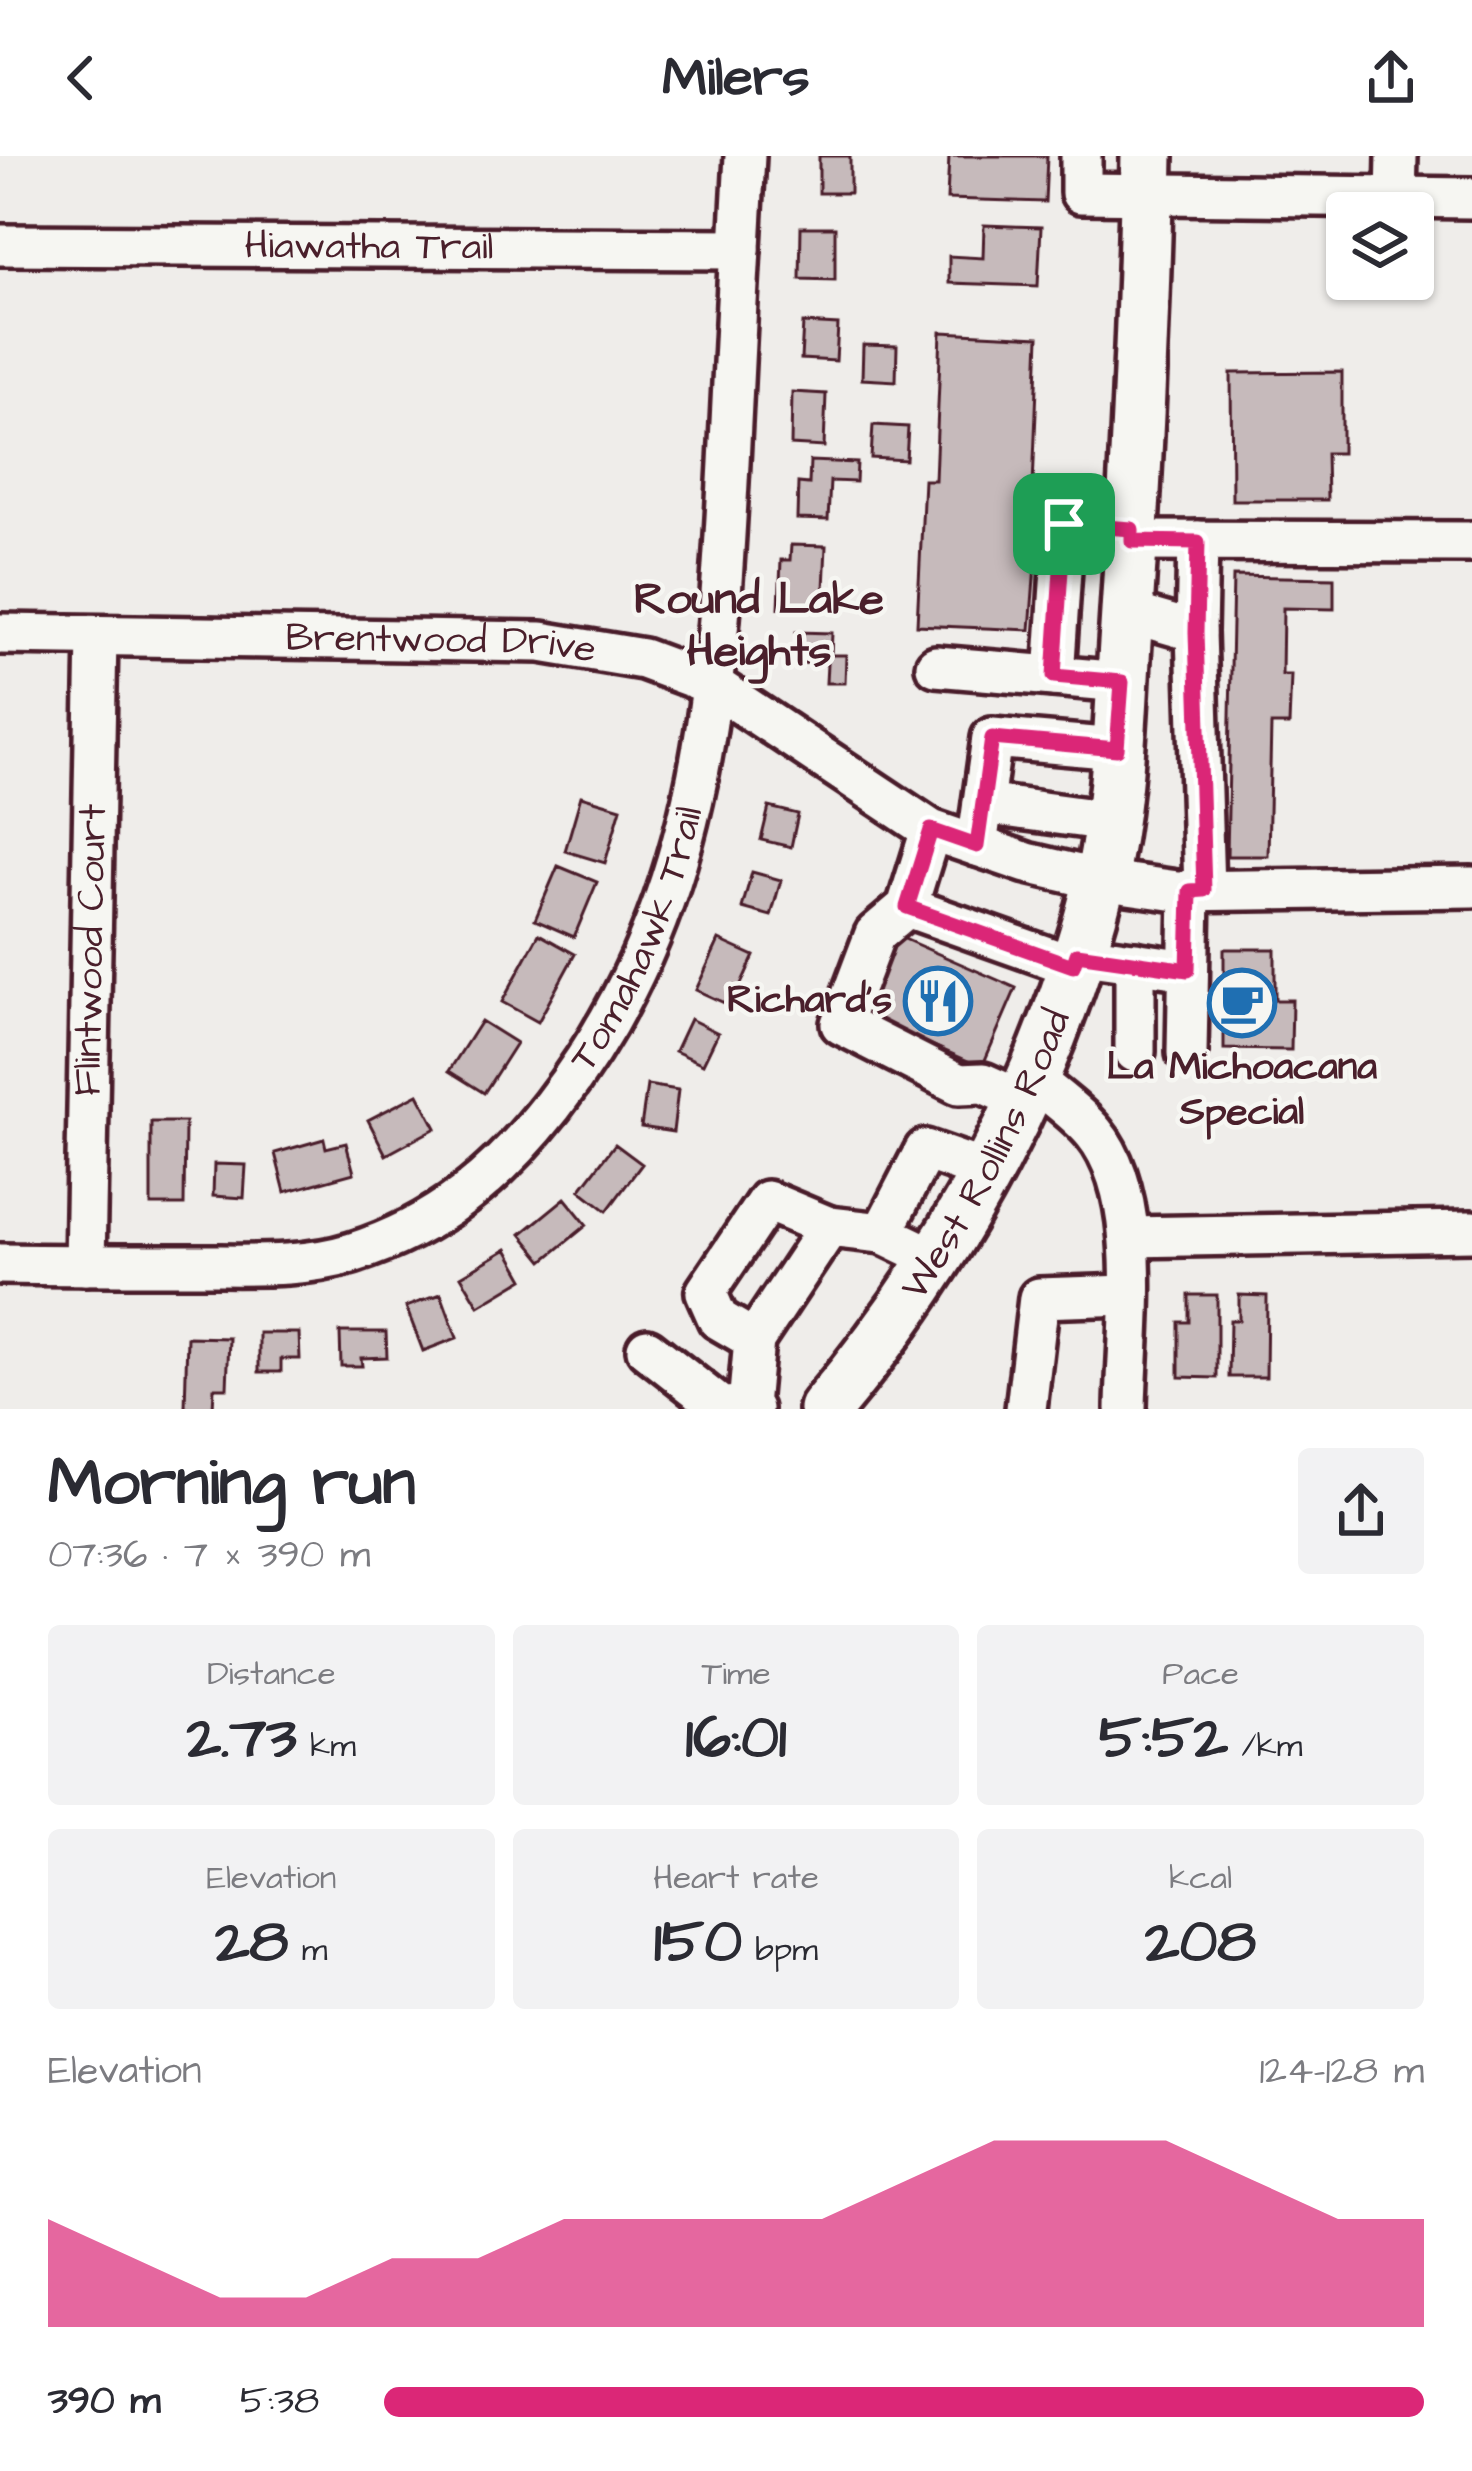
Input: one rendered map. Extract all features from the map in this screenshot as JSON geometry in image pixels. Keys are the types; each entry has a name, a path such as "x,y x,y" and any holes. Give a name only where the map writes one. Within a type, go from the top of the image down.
{"main road":[{"name":"West Rollins Road","path":"825,1409 869,1357 938,1260 988,1172 1026,1088 1100,880 1117,749 1127,612 1147,176"}],"street":[{"name":"Tomahawk Trail","path":"0,1264 306,1262 351,1254 470,1195 520,1148 576,1076 625,995 670,889 701,767 721,633 745,156"},
{"path":"1081,156 1081,194 1147,176 1328,192"},
{"path":"1396,192 1397,156"},
{"path":"1434,198 1472,198"},
{"name":"Hiawatha Trail","path":"0,245 740,249"},
{"path":"1054,676 1064,524 1198,542 1472,542"},
{"path":"1187,1053 1188,970 1197,891 1198,542"},
{"path":"1127,612 1196,632"},
{"name":"Brentwood Drive","path":"0,634 541,642 643,659 713,685 931,830 1027,863 1100,880 1197,891 1472,887"},
{"name":"Flintwood Court","path":"85,1265 98,636"},
{"path":"936,666 1122,682"},
{"path":"977,846 992,738 1117,749"},
{"path":"983,804 1109,821"},
{"path":"931,830 907,907 875,934 841,1024 959,1084 1026,1088 1096,1134 1116,1174 1129,1237 1126,1409"},
{"path":"907,907 1075,960 1188,970"},
{"path":"1135,962 1135,1052"},
{"path":"882,1233 926,1150 988,1172"},
{"path":"754,1340 718,1318 706,1292 767,1201 829,1227 882,1233 938,1260"},
{"path":"647,1349 721,1407 750,1408 754,1340 829,1227"},
{"path":"1129,1237 1472,1232"},
{"path":"1026,1409 1039,1298 1128,1295"}],"building":[{"path":"819,156 850,156 850,193 819,193"},
{"path":"949,156 1047,156 1045,202 947,199"},
{"path":"984,225 1041,227 1038,286 949,283 949,256 983,258"},
{"path":"801,227 835,227 835,280 800,279"},
{"path":"803,323 838,325 836,361 801,359"},
{"path":"941,332 1039,337 1033,486 1041,486 1030,630 917,625 924,480 935,480"},
{"path":"863,345 897,346 896,381 862,379"},
{"path":"1342,372 1342,453 1326,453 1327,500 1232,500 1231,373"},
{"path":"792,392 826,394 824,447 791,445"},
{"path":"873,425 908,427 906,460 871,458"},
{"path":"810,461 857,463 856,482 830,481 828,520 797,519 798,483 809,484"},
{"path":"791,545 826,546 823,610 779,608 781,560 790,560"},
{"path":"1233,576 1334,578 1334,609 1283,608 1282,675 1291,675 1289,725 1271,725 1268,856 1227,856"},
{"path":"796,632 832,633 831,655 846,655 845,683 826,683 827,664 795,663"},
{"path":"581,796 621,808 605,863 565,851"},
{"path":"769,807 798,814 791,847 761,840"},
{"path":"558,866 597,882 574,937 535,920"},
{"path":"752,872 781,880 771,916 742,908"},
{"path":"539,934 575,954 538,1022 502,1002"},
{"name":"Richard's","path":"893,934 1016,988 982,1067 859,1013"},
{"path":"719,940 754,956 731,1006 696,990"},
{"path":"1224,949 1275,949 1275,1000 1292,1000 1291,1050 1224,1049"},
{"path":"690,1019 718,1033 703,1064 675,1051"},
{"path":"481,1021 516,1043 484,1093 449,1071"},
{"path":"647,1085 678,1090 673,1132 641,1127"},
{"path":"418,1094 436,1128 386,1155 368,1120"},
{"path":"151,1122 185,1122 184,1205 151,1205"},
{"path":"324,1139 326,1148 346,1143 354,1173 285,1192 275,1153"},
{"path":"615,1144 642,1164 607,1211 580,1190"},
{"path":"214,1164 246,1165 244,1198 213,1196"},
{"path":"565,1198 587,1225 543,1261 521,1234"},
{"path":"507,1249 524,1279 479,1306 461,1276"},
{"path":"441,1294 457,1338 423,1351 406,1307"},
{"path":"1189,1295 1217,1295 1217,1378 1179,1377 1179,1322 1189,1322"},
{"path":"1239,1295 1267,1296 1266,1377 1229,1377 1230,1320 1239,1320"},
{"path":"340,1332 386,1332 387,1357 361,1358 362,1366 341,1366"},
{"path":"259,1333 299,1333 300,1359 281,1359 281,1372 259,1372"},
{"path":"187,1337 229,1338 227,1388 214,1388 213,1409 185,1408"}],"place":[{"name":"Richard's","path":"938,1001"},
{"name":"La Michoacana Special","path":"1242,1003"}],"district":[{"name":"Round Lake Heights","path":"759,626"}],"route":[{"path":"1064,524 1132,529 1132,541 1198,542 1204,890 1190,891 1188,970 1077,954 1073,966 907,907 931,830 977,846 992,738 1117,749 1122,682 1054,676 1064,524"}]}
